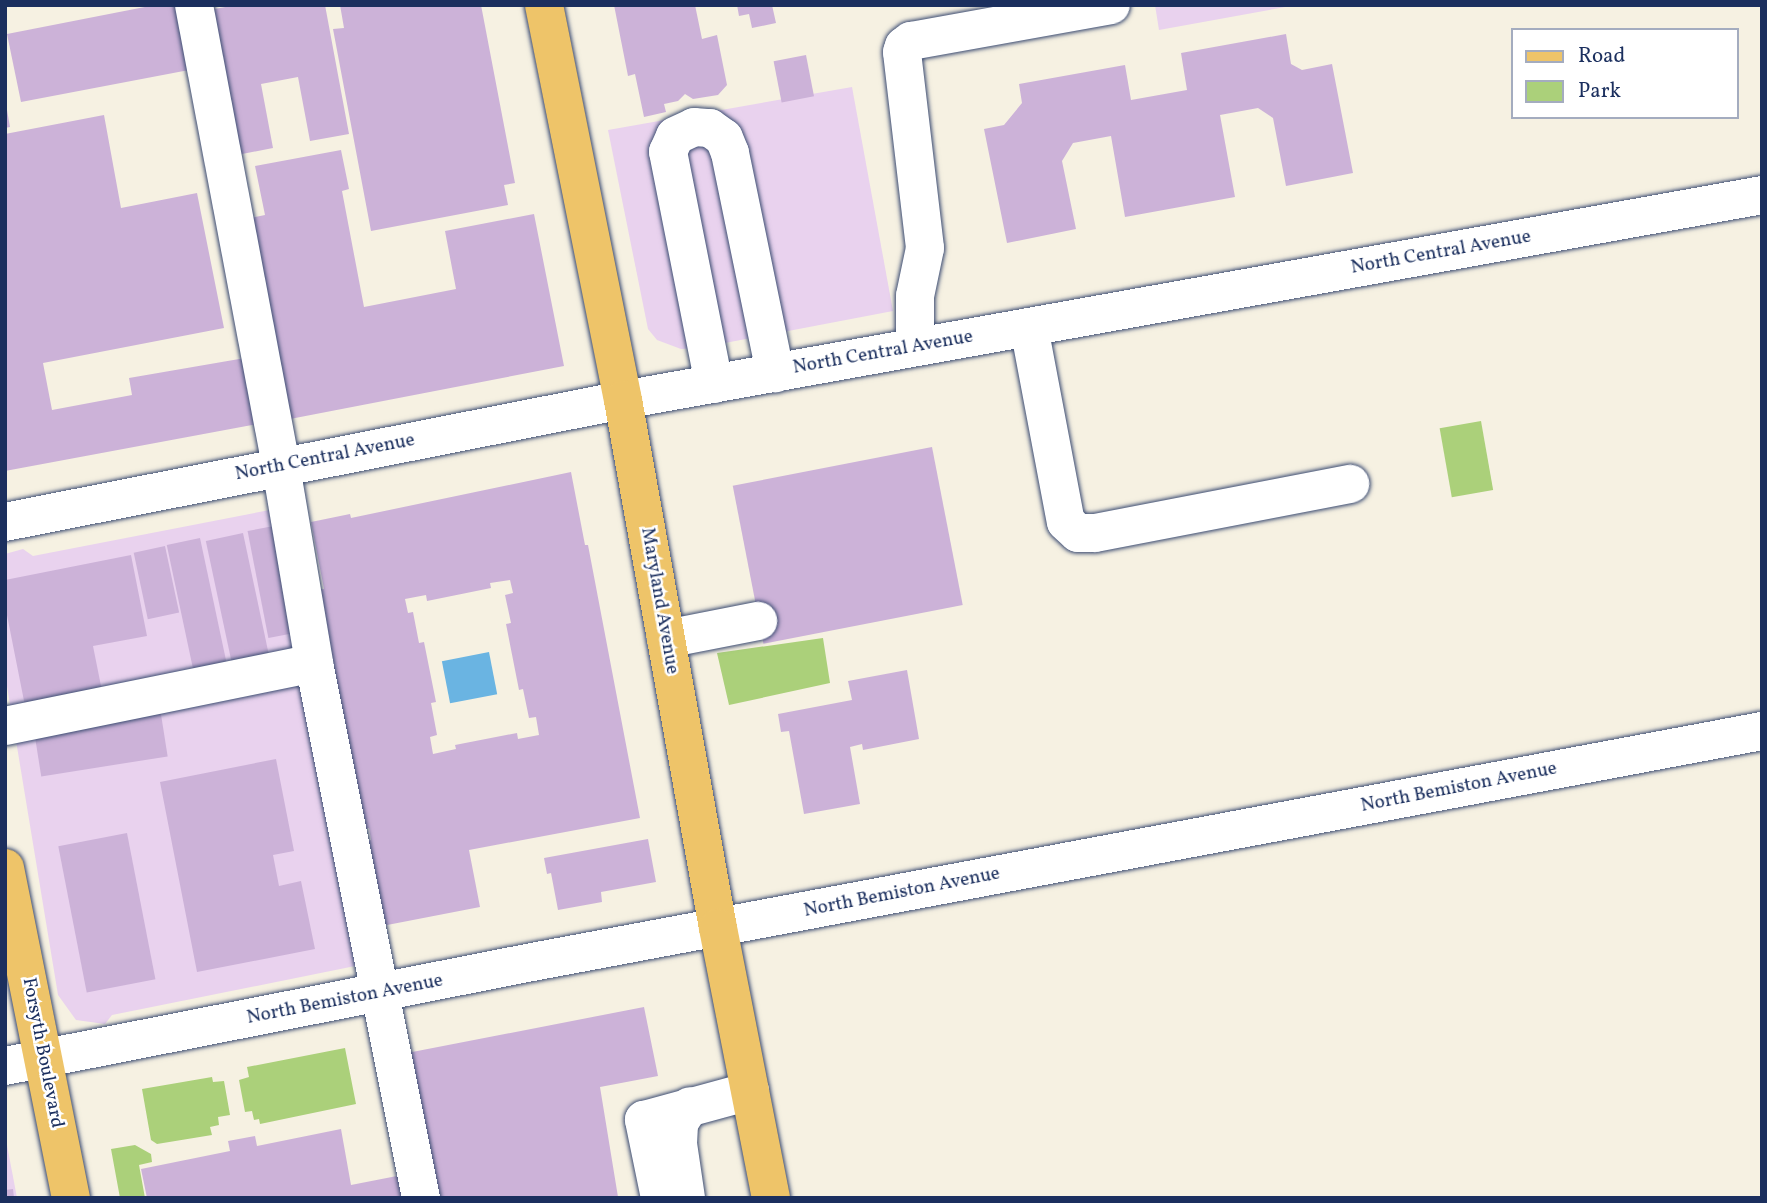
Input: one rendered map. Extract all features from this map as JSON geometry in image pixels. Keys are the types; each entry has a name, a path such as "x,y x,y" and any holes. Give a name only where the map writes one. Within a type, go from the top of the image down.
{"main road":[{"name":"Maryland Avenue","path":"544,5 623,400 718,928 771,1198"},
{"name":"Forsyth Boulevard","path":"5,868 71,1198"}],"street":[{"path":"194,5 281,467 314,663 421,1198"},
{"path":"915,347 915,296 925,248 902,52 904,46 911,41 1111,5"},
{"path":"713,384 668,152 675,136 694,127 710,128 724,138 730,153 775,373"},
{"name":"North Central Avenue","path":"5,522 623,400 1762,195"},
{"path":"1029,327 1066,522 1078,533 1095,533 1350,484"},
{"path":"666,639 758,621"},
{"path":"5,726 314,663"},
{"name":"North Bemiston Avenue","path":"5,1066 382,994 527,963 1762,731"},
{"path":"660,1198 644,1120 750,1091"},
{"path":"686,1198 678,1133 679,1122 690,1106"}],"shaded area":[{"path":"1155,5 1296,5 1159,30"},
{"path":"852,87 893,311 699,348 681,349 657,340 648,329 608,130"},
{"path":"280,508 365,964 112,1015 105,1024 76,1020 58,995 5,674 5,554 23,549 33,556"},
{"path":"5,1139 7,1145 17,1198 5,1198"}],"green space":[{"path":"1481,421 1493,490 1452,497 1440,428"},
{"path":"823,638 830,683 729,705 717,653"},
{"path":"345,1048 356,1104 260,1124 259,1119 254,1120 252,1111 245,1112 239,1080 249,1077 247,1067"},
{"path":"212,1077 213,1082 224,1081 230,1115 218,1117 219,1125 210,1127 212,1135 157,1144 151,1140 142,1089"},
{"path":"135,1145 151,1154 152,1162 139,1165 145,1198 120,1198 111,1149"}],"water":[{"path":"489,652 497,694 450,703 442,661"}],"building":[{"path":"155,5 176,5 189,70 21,102 7,34"},
{"path":"236,5 325,5 349,134 310,141 298,77 261,84 273,148 237,155 209,10"},
{"path":"340,5 481,5 515,183 504,185 508,205 371,231 333,29 344,28"},
{"path":"614,5 695,5 702,39 717,35 727,85 718,95 693,99 685,94 678,101 664,104 666,112 644,117 635,74 628,76"},
{"path":"737,5 772,5 776,23 752,28 749,14 739,16"},
{"path":"1286,34 1291,64 1302,70 1332,64 1353,173 1286,186 1273,118 1258,108 1220,115 1235,197 1125,217 1111,136 1073,143 1062,161 1076,229 1007,243 984,129 1004,125 1022,103 1019,84 1125,65 1131,100 1187,90 1181,53"},
{"path":"806,55 814,96 782,103 774,61"},
{"path":"7,110 10,127 5,128 5,111"},
{"path":"104,115 121,208 197,193 224,328 43,363 52,410 132,395 129,378 245,358 257,424 5,471 5,134"},
{"path":"341,150 349,189 342,191 364,307 456,289 445,231 534,214 564,366 290,419 251,218 265,215 255,166"},
{"path":"932,447 963,605 763,644 733,486"},
{"path":"571,472 585,545 588,545 640,818 469,850 480,907 382,926 366,841 371,840 369,828 362,830 316,590 324,589 311,522 350,514 351,518","holes":["510,580 513,593 505,595 511,623 506,624 519,690 523,689 529,718 536,717 539,735 518,739 517,733 455,745 456,749 433,754 430,737 437,735 431,703 436,702 424,642 419,643 413,612 408,613 405,599 426,595 427,601 491,588 490,583"]},
{"path":"279,525 300,632 268,638 248,531"},
{"path":"243,533 270,660 233,668 206,541"},
{"path":"200,538 227,667 194,674 167,545"},
{"path":"165,546 179,613 148,619 134,553"},
{"path":"131,555 147,636 93,646 103,696 26,711 5,605 5,580"},
{"path":"907,670 919,739 863,750 862,744 850,747 860,804 804,814 789,731 781,732 778,714 852,700 848,681"},
{"path":"160,708 168,756 41,776 34,728"},
{"path":"276,759 294,851 273,855 279,886 301,881 315,949 197,972 160,782"},
{"path":"127,833 155,979 87,993 58,846"},
{"path":"648,839 656,882 601,892 602,902 558,910 551,873 547,874 544,858"},
{"path":"644,1007 658,1076 600,1087 618,1197 435,1198 407,1053"},
{"path":"341,1129 351,1185 402,1175 406,1198 147,1198 141,1169 230,1151 228,1141 255,1136 257,1146"},
{"path":"13,1189 14,1198 5,1198 5,1190"}]}
